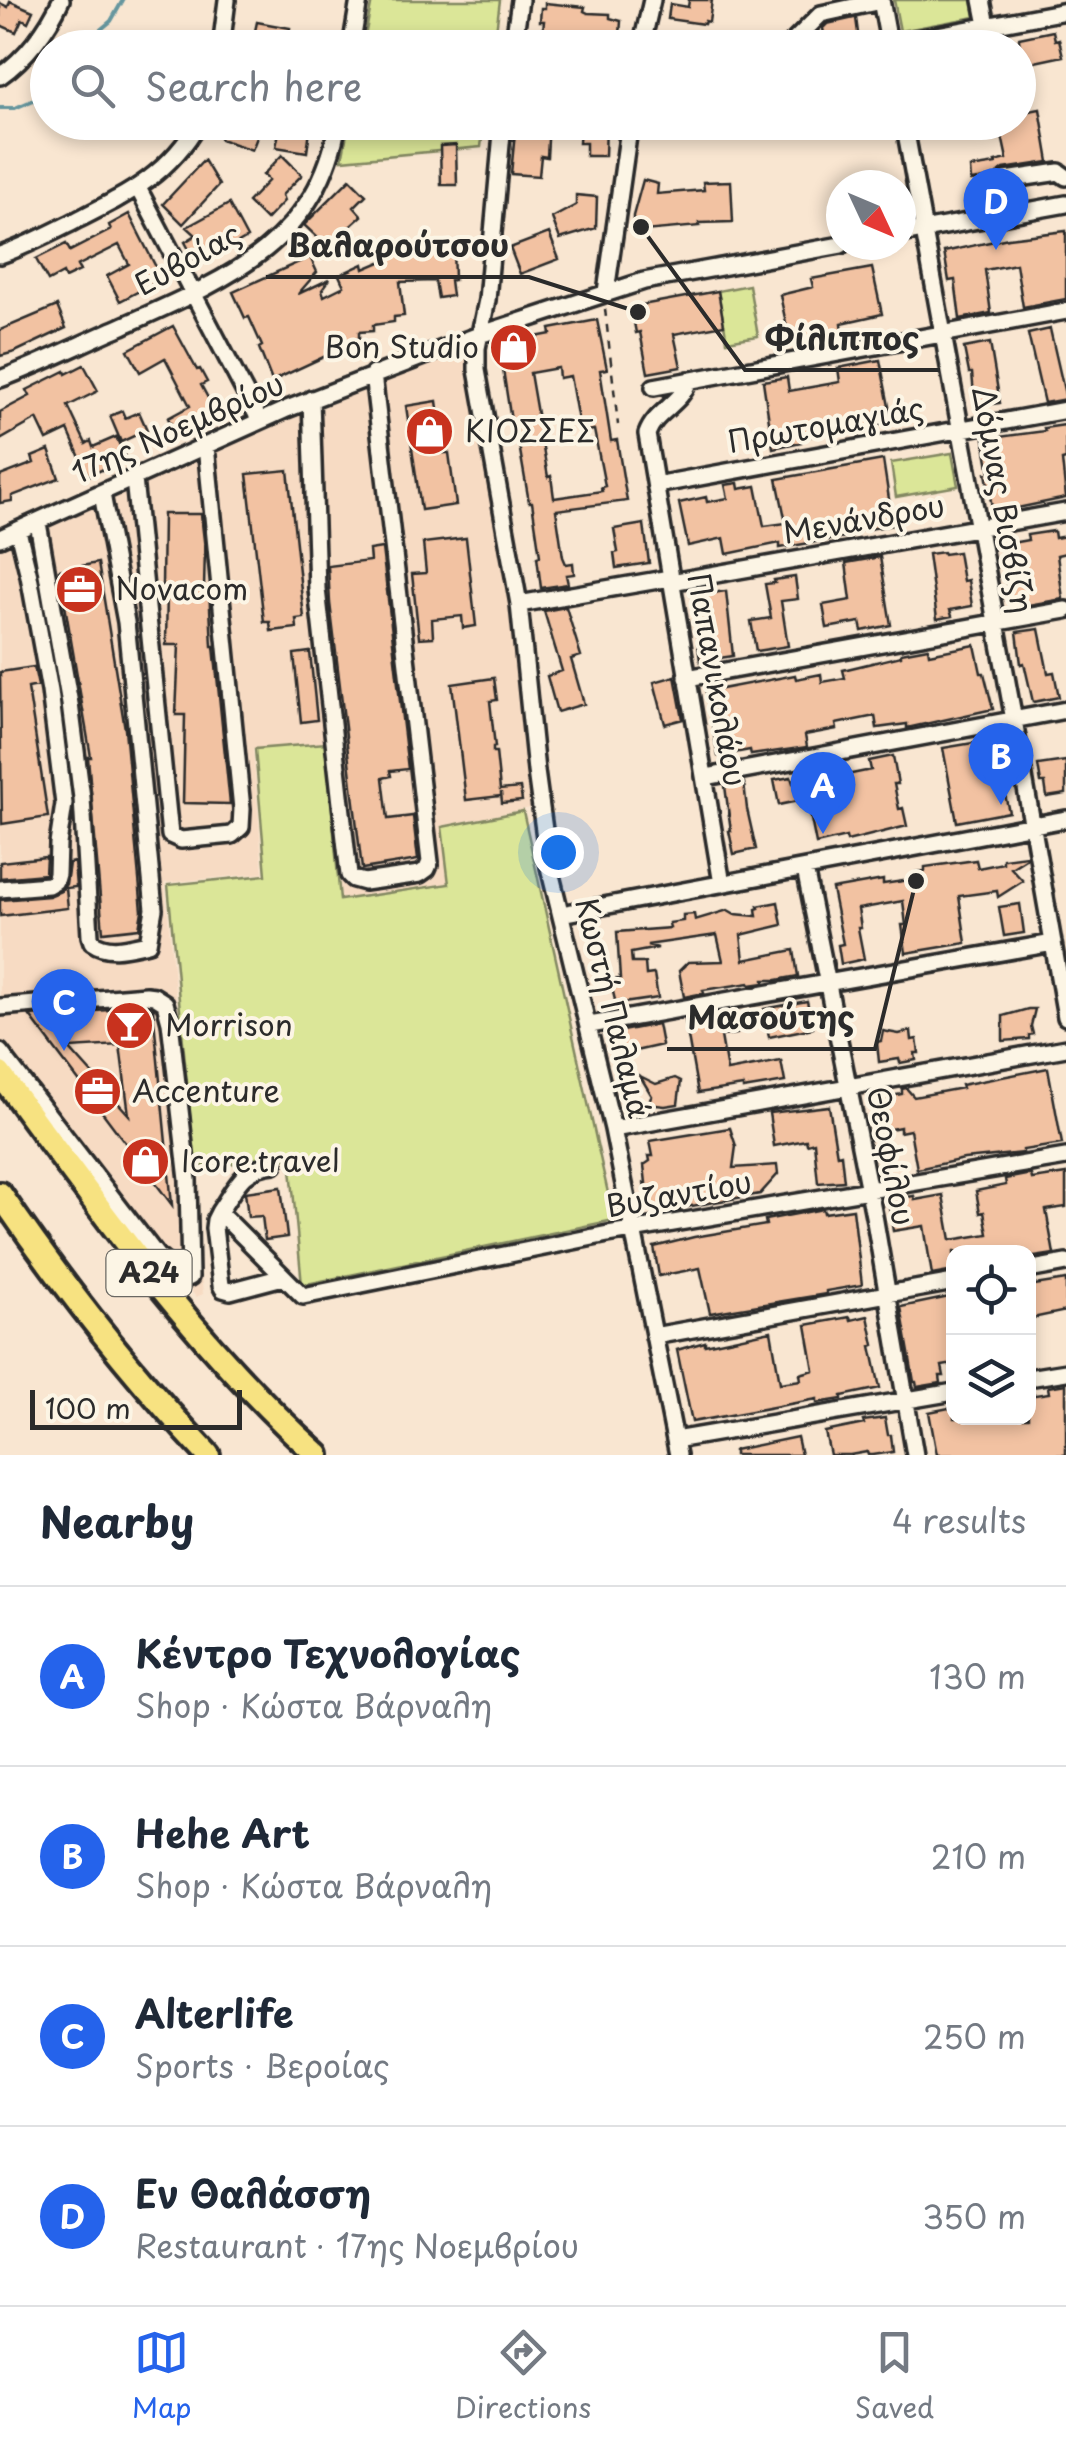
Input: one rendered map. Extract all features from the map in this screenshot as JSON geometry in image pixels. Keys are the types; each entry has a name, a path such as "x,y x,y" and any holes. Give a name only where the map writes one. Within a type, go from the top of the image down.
{"highway":[{"name":"Α24","path":"0,1074 156,1281 246,1383 318,1455"},
{"name":"Α24","path":"0,1194 111,1344 208,1455"}],"street":[{"path":"45,30 61,0"},
{"path":"223,30 227,0"},
{"path":"354,30 359,0"},
{"path":"516,30 520,0"},
{"path":"645,30 652,0"},
{"path":"805,30 821,14 881,0 886,30"},
{"path":"982,0 987,25"},
{"path":"964,30 1066,10"},
{"path":"0,76 30,47"},
{"path":"0,256 138,188 175,157 187,140"},
{"name":"Ευβοίας","path":"0,379 193,294 268,248 295,222 315,194 327,169 334,140"},
{"name":"Κωστή Παλαμά","path":"502,140 477,370 519,604 547,858 614,1129 676,1448"},
{"path":"606,292 627,140"},
{"name":"Δόμνας Βισβίζη","path":"908,140 1064,987 1066,1017"},
{"path":"992,196 1006,180 1057,172 1066,177"},
{"path":"138,188 260,421"},
{"path":"916,231 1066,204"},
{"name":"17ης Νοεμβρίου","path":"0,538 311,399 479,335 657,278 826,248"},
{"path":"654,387 1066,311"},
{"path":"311,399 318,589 350,874 353,880 364,882 420,874 428,870 430,862 374,374"},
{"name":"Παπανικολάου","path":"689,380 684,393 654,420 647,438 722,884"},
{"name":"Πρωτομαγιάς","path":"656,485 1066,410"},
{"path":"134,480 170,834 180,840 232,835 241,827 242,810 206,446"},
{"path":"38,522 70,704 90,936 102,948 148,943 154,912 128,641 102,494"},
{"name":"Μενάνδρου","path":"519,604 1066,512"},
{"path":"0,889 54,882 64,805 50,692 18,531"},
{"path":"687,678 1066,610"},
{"path":"706,777 1066,710"},
{"path":"561,914 1066,818"},
{"name":"Θεοφίλου","path":"805,869 888,1293 915,1455"},
{"path":"590,1026 1053,943"},
{"path":"0,1008 146,995 165,1003 188,1180 190,1277 184,1279 156,1256 0,1052"},
{"path":"614,1129 1066,1048"},
{"name":"Βυζαντίου","path":"284,1276 303,1296 632,1230 1066,1156"},
{"path":"219,1212 284,1276 230,1291 224,1289 220,1285 214,1228 219,1212 248,1172 255,1166 274,1164"},
{"path":"1036,1269 1066,1263"},
{"path":"654,1336 946,1283"},
{"path":"1036,1377 1066,1372"},
{"path":"676,1448 946,1393"}],"path":[{"path":"606,292 618,425"}],"shaded area":[{"path":"464,346 511,608 535,807 441,826 448,883 341,899 329,742 253,749 263,873 165,883 203,1294 196,1297 0,1048 0,543 293,412 302,416"}],"green space":[{"path":"372,0 500,0 496,30 366,30"},
{"path":"894,0 972,0 975,17 900,30"},
{"path":"346,140 482,140 481,147 342,160"},
{"path":"749,285 758,336 727,341 718,291"},
{"path":"952,453 958,486 896,497 891,463"},
{"path":"326,743 340,900 449,884 442,827 523,811 614,1220 302,1285 290,1158 195,1167 168,885 266,875 255,749"}],"building":[{"path":"689,0 712,0 709,22 668,19 670,4 688,7"},
{"path":"10,1 33,11 28,22 22,19 16,32 0,25 0,3 8,7"},
{"path":"545,3 610,14 610,18 621,21 620,30 543,30 541,8 545,8"},
{"path":"856,18 858,30 823,30 827,24"},
{"path":"257,22 290,28 290,30 255,30"},
{"path":"1053,31 1063,56 1036,62 1036,34"},
{"path":"1040,109 1049,162 1004,169 993,178 971,181 970,168 1007,159 1003,140 1036,140 1036,110"},
{"path":"223,140 256,140 252,150"},
{"path":"277,140 309,140 307,152 276,147"},
{"path":"514,140 548,140 547,157 541,156 539,176 511,174"},
{"path":"606,140 605,156 586,156 586,143 579,143"},
{"path":"456,145 457,185 441,185 440,146"},
{"path":"282,155 302,175 282,195 284,201 266,220 248,202 269,180 263,175"},
{"path":"204,160 219,185 183,224 163,204"},
{"path":"350,179 366,195 354,207 362,216 344,232 358,243 351,253 343,246 335,254 304,225"},
{"path":"643,180 658,184 657,194 704,190 703,182 731,181 733,222 633,232 633,216"},
{"path":"576,195 597,197 596,228 560,239 552,218 576,205"},
{"path":"229,204 247,238 198,266 185,242 196,235 187,227"},
{"path":"129,214 162,279 120,301 107,276 129,264 119,245 77,266 80,271 65,278 63,273 48,281 36,259 66,244 70,251 111,230 109,225"},
{"path":"1066,231 1066,299 1023,307 1016,264 985,270 991,313 960,319 955,280 949,281 944,252"},
{"path":"549,233 559,259 520,274 510,248"},
{"path":"453,246 452,296 438,298 435,281 400,282 404,316 373,325 373,331 359,332 359,339 336,343 336,349 327,348 328,355 272,381 259,348 262,346 233,292 310,257 317,272 298,294 330,279 322,290 324,296 344,286 339,275 363,264 364,269 413,248"},
{"path":"872,268 882,314 842,323 843,335 820,335 790,342 780,295 813,287 811,279"},
{"path":"718,291 724,325 674,334 681,367 648,373 631,307"},
{"path":"57,306 66,328 0,356 0,330"},
{"path":"597,320 607,369 600,370 611,441 617,440 627,501 556,510 563,557 566,564 573,563 574,574 566,575 568,584 541,588 532,502 518,439 514,440 499,344 551,334 550,329","holes":["558,368 559,378 570,376 580,432 594,430 605,486 602,491 554,498 530,373"]},
{"path":"173,326 207,382 201,385 215,411 175,432 168,418 190,406 165,358 140,372 128,350"},
{"path":"1050,329 1066,399 1044,403 1028,334"},
{"path":"990,343 1000,403 975,406 972,373 964,348"},
{"path":"880,360 892,422 800,438 801,442 773,448 763,381 787,377 789,391 840,382 838,368"},
{"path":"84,365 98,391 68,406 86,444 91,441 93,447 116,437 126,459 88,476 68,430 47,440 37,419 0,440 0,412 30,396 27,390"},
{"path":"437,401 456,505 421,510 406,406"},
{"path":"122,411 125,418 139,412 147,430 121,442 110,416"},
{"path":"1065,425 1066,459 1062,460 1066,498 993,513 984,439"},
{"path":"49,450 59,478 0,503 0,476 34,463 32,457"},
{"path":"883,460 893,525 850,532 851,536 780,548 780,543 727,554 724,538 688,546 679,503 706,497 707,502 728,498 725,485 738,483 739,489 756,486 764,526 786,523 777,479"},
{"path":"288,470 304,618 296,619 297,628 271,631 270,622 264,622 247,474"},
{"path":"163,514 201,514 204,588 209,588 230,804 183,803 185,715 176,715 179,645 166,645"},
{"path":"644,524 649,563 616,568 614,529"},
{"path":"1054,531 1055,538 1066,536 1066,553 1057,555 1063,599 1011,608 1000,545"},
{"path":"466,538 476,626 463,628 462,616 432,619 433,637 419,638 412,574 426,573 423,543"},
{"path":"382,548 408,769 390,771 391,776 383,778 388,819 413,816 418,860 362,869 328,566 370,561 369,550"},
{"path":"958,552 972,606 950,610 952,616 937,619 928,554"},
{"path":"880,557 891,625 862,631 860,622 827,628 823,605 851,600 846,563"},
{"path":"98,563 125,729 142,911 139,928 103,932 91,757 59,570"},
{"path":"795,577 798,599 781,601 788,646 756,651 751,621 771,618 765,584"},
{"path":"726,591 733,656 700,661 692,596"},
{"path":"566,607 581,656 571,659 584,704 557,712 547,676 562,671 544,611"},
{"path":"1039,629 1048,673 1054,672 1059,697 1033,702 1024,663 1021,664 1017,632"},
{"path":"975,645 993,709 907,728 907,724 877,728 875,716 805,735 807,747 718,756 706,692 795,675 796,679 821,674 822,682 845,678 843,670 901,653 928,648 929,654"},
{"path":"310,652 317,720 301,722 294,654"},
{"path":"34,667 38,686 28,688 48,817 2,824 0,672"},
{"path":"675,676 683,719 665,724 654,682"},
{"path":"494,678 497,700 490,701 500,790 520,788 522,801 502,803 501,792 501,796 466,800 452,684"},
{"path":"997,739 1000,757 994,758 993,766 997,788 1003,786 1009,812 957,822 943,748"},
{"path":"893,756 899,809 903,808 907,826 847,841 846,837 816,844 807,799 779,805 774,780 791,777 793,783 826,776 827,779 871,770 869,761"},
{"path":"1066,761 1066,794 1047,797 1038,765"},
{"path":"744,783 756,849 734,854 725,786"},
{"path":"1026,856 1011,868 1023,881 998,897 997,891 959,896 966,943 906,953 903,901 858,909 864,959 841,964 838,945 843,944 832,889 917,879 916,872 925,871 925,867 976,860 978,868"},
{"path":"46,857 45,874 0,878 0,862"},
{"path":"74,862 76,887 66,888 68,908 0,916 0,900 49,896 61,891 69,863"},
{"path":"778,902 782,925 741,935 744,960 794,950 798,976 703,990 704,993 684,997 679,971 688,962 723,961 717,935 647,945 658,948 631,953 632,963 645,963 646,975 654,974 658,998 616,1004 610,980 620,979 617,932 670,928 669,923 683,921 683,915 694,914 695,920 728,910 757,916 758,906"},
{"path":"1020,904 1024,933 1004,936 999,907"},
{"path":"807,1001 813,1028 769,1037 764,1009"},
{"path":"153,1009 172,1205 30,1016","holes":["120,1045 129,1115 69,1048"]},
{"path":"1035,1009 1033,1034 1029,1039 1003,1041 1003,1016"},
{"path":"735,1011 737,1034 721,1036 727,1071 781,1061 785,1082 698,1093 685,1020"},
{"path":"658,1024 662,1045 622,1054 617,1032"},
{"path":"883,1031 911,1031 912,1040 917,1039 916,1060 879,1062 877,1042 881,1041"},
{"path":"1048,1068 1062,1144 917,1169 910,1130 900,1132 900,1127 880,1131 875,1099 902,1094 906,1088 914,1097"},
{"path":"640,1076 656,1084 675,1078 681,1081 678,1104 647,1104 652,1096"},
{"path":"829,1106 844,1181 818,1183 814,1142 774,1146 769,1113"},
{"path":"730,1128 736,1146 733,1168 777,1165 778,1174 760,1194 657,1214 651,1211 644,1183 644,1165 653,1156 650,1141"},
{"path":"1066,1174 1066,1207 1046,1210 1054,1254 1036,1257 1036,1245 946,1245 946,1272 932,1275 924,1226 893,1231 888,1200 943,1195 951,1240 988,1234 976,1191 1006,1185 1005,1179 1031,1175 1032,1179"},
{"path":"281,1187 287,1237 265,1240 262,1216 248,1217 245,1192"},
{"path":"823,1209 824,1213 853,1209 862,1285 710,1313 700,1268 659,1276 654,1247 766,1225 765,1220"},
{"path":"1066,1280 1066,1311 1036,1317 1036,1285"},
{"path":"946,1298 946,1365 942,1366 941,1383 917,1387 914,1382 901,1307"},
{"path":"868,1316 880,1388 842,1399 817,1403 817,1399 692,1422 677,1350 771,1331 780,1383 801,1380 800,1374 814,1370 806,1325"},
{"path":"1066,1384 1066,1455 937,1455 929,1412 946,1409 946,1425 1036,1425 1036,1395 1049,1393 1048,1387"},
{"path":"885,1418 893,1452 830,1455 825,1432"},
{"path":"797,1437 801,1455 734,1455 734,1450"}],"waterway":[{"path":"100,30 111,21 123,0"},
{"path":"0,108 15,108 30,102"}],"place":[{"name":"Φίλιππος","path":"641,227"},
{"name":"Εν Θαλάσση","path":"996,250"},
{"name":"Βαλαρούτσου","path":"638,312"},
{"name":"Bon Studio","path":"514,348"},
{"name":"ΚΙΟΣΣΕΣ","path":"430,432"},
{"name":"Novacom","path":"80,590"},
{"name":"Hehe Art","path":"1001,805"},
{"name":"Κέντρο Τεχνολογίας","path":"823,834"},
{"name":"Μασούτης","path":"916,881"},
{"name":"Morrison","path":"130,1026"},
{"name":"Alterlife","path":"64,1051"},
{"name":"Accenture","path":"97,1092"},
{"name":"Icore.travel","path":"146,1162"}]}
